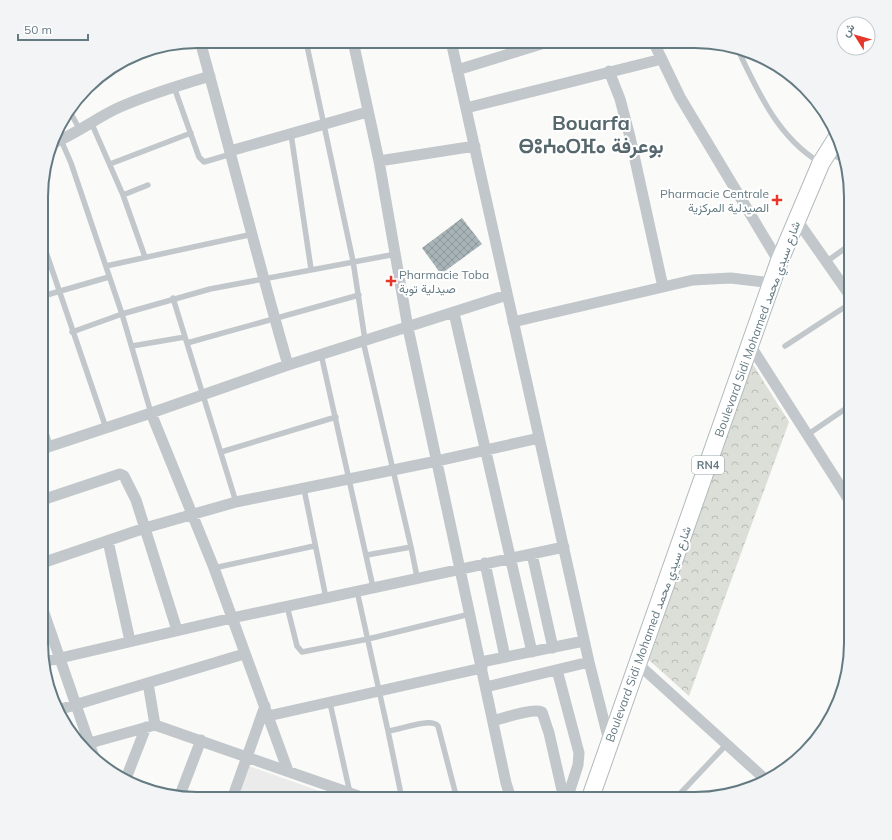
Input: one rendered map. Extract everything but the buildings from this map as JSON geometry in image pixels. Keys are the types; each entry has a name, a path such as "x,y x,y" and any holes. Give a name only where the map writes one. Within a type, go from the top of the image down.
{"main road":[{"name":"Boulevard Sidi Mohamed شارع سيدي محمد","path":"592,792 779,262 824,158 834,143"}],"street":[{"path":"202,48 253,234 263,280 288,365"},
{"path":"354,48 367,112 379,161 408,328 509,792"},
{"path":"452,48 584,641 609,741"},
{"path":"457,70 521,48"},
{"path":"656,48 680,96 779,262"},
{"path":"466,108 609,71 662,59"},
{"path":"609,71 617,89 630,137 663,287"},
{"path":"59,140 80,130 91,122 121,106 210,76"},
{"path":"231,152 367,112"},
{"path":"379,161 475,146"},
{"path":"797,220 844,287"},
{"path":"513,322 693,280 718,278 772,283"},
{"path":"48,447 321,354 408,328 507,295"},
{"path":"454,313 484,451 532,652"},
{"path":"750,345 844,489"},
{"path":"151,413 193,513 288,771"},
{"path":"48,561 144,528 236,502 437,461 539,438"},
{"path":"48,498 122,474 131,489 177,630"},
{"path":"108,541 130,641"},
{"path":"49,661 177,630 357,592 417,577 564,547"},
{"path":"532,554 553,648"},
{"path":"486,564 505,657"},
{"path":"48,624 75,705 83,738"},
{"path":"266,711 330,703 380,692 481,665 505,657 584,641"},
{"path":"63,709 244,654"},
{"path":"486,687 589,662"},
{"path":"637,663 762,776"},
{"path":"557,670 579,754 578,765 568,792"},
{"path":"128,775 150,726 148,683"},
{"path":"235,792 266,711"},
{"path":"493,721 525,713 538,711 542,712 564,792"},
{"path":"87,743 150,726 201,740 347,792"},
{"path":"181,791 201,740"}],"lane":[{"path":"308,48 353,261 359,295 364,340 417,577"},
{"path":"741,55 770,113 796,145 824,158 839,160"},
{"path":"174,87 198,157 204,162 231,152"},
{"path":"72,116 80,130"},
{"path":"91,122 123,195 145,257"},
{"path":"110,164 191,134"},
{"path":"291,134 311,270"},
{"path":"58,143 71,163 122,314 151,413"},
{"path":"123,195 148,185"},
{"path":"106,266 253,234"},
{"path":"826,262 844,249"},
{"path":"72,332 173,298 210,289 396,254"},
{"path":"48,258 106,428"},
{"path":"48,294 109,277"},
{"path":"187,343 359,295"},
{"path":"173,298 236,502"},
{"path":"785,346 844,308"},
{"path":"132,346 185,337"},
{"path":"321,354 350,478 373,587"},
{"path":"808,435 844,410"},
{"path":"221,452 336,417"},
{"path":"304,489 314,546 326,598"},
{"path":"214,568 314,546"},
{"path":"367,555 411,547"},
{"path":"357,592 401,792"},
{"path":"287,606 297,646 302,652 368,639 470,614"},
{"path":"330,703 350,792"},
{"path":"388,731 433,722 438,726 455,792"},
{"path":"682,792 726,745"}],"shaded area":[{"path":"249,766 322,792 240,792"}],"green space":[{"path":"752,363 789,422 689,696 649,660"}],"place":[{"name":"Pharmacie Centrale الصيدلية المركزية","path":"777,200"},
{"name":"Pharmacie Toba صيدلية توبة","path":"391,281"}],"district":[{"name":"Bouarfa ⴱⵓⵄⴰⵔⴼⴰ بوعرفة","path":"591,134"}]}
